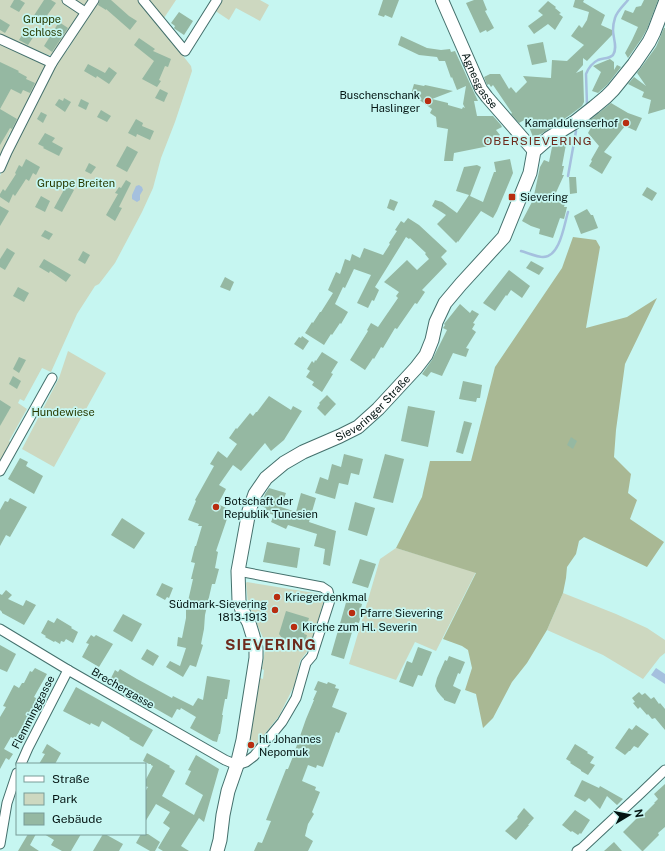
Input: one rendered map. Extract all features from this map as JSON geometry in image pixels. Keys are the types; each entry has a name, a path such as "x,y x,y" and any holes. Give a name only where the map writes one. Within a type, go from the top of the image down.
{"main road":[{"path":"534,151 548,138 575,122 613,90 649,42 665,3"},
{"name":"Sieveringer Straße","path":"217,851 228,791 237,765 243,740 254,673 256,648 249,622 239,601 238,571 249,511 255,494 266,478 284,463 303,452 358,427 378,409 416,368 426,355 432,340 436,322 445,303 504,237 530,174 534,151"}],"street":[{"path":"67,0 85,12"},
{"path":"0,168 52,63 94,0"},
{"path":"143,0 185,51 217,0"},
{"name":"Agnesgasse","path":"442,0 481,89 487,98 534,151"},
{"path":"0,39 52,63"},
{"path":"0,470 52,378"},
{"path":"237,765 246,762 254,756 282,722 296,698 306,663 312,656 330,600 328,591 322,587 238,571"},
{"name":"Brechergasse","path":"0,629 68,670 225,760 237,765"},
{"name":"Flemminggasse","path":"21,763 68,670"},
{"path":"577,851 665,770"},
{"path":"0,844 8,803 16,776"}],"green space":[{"name":"Gruppe Schloss","path":"0,0 91,0 54,55 48,55 0,35"},
{"name":"Gruppe Breiten","path":"97,0 139,0 191,66 192,71 161,158 153,188 142,212 115,263 99,284 95,286 77,314 51,372 42,368 24,401 20,399 18,403 27,409 9,441 12,443 0,464 0,176 5,162 52,69 65,50 67,51"},
{"path":"149,0 176,0 164,18"},
{"path":"219,0 260,0 269,5 260,21 236,8 229,20 214,10"},
{"path":"0,42 48,65 13,134 10,132 0,162"},
{"path":"573,237 596,240 600,247 586,328 627,317 657,298 625,364 614,457 631,474 628,493 637,500 630,519 664,542 647,567 584,537 579,541 576,554 567,567 563,593 547,630 527,663 512,682 493,718 483,728 476,694 465,690 472,668 468,650 462,646 443,639 476,573 396,548 422,497 430,461 471,461 495,367 562,268"},
{"name":"Hundewiese","path":"68,351 106,373 54,467 22,449 59,378"},
{"path":"396,548 476,572 436,651 415,642 396,680 349,664 380,559"},
{"path":"247,582 321,594 324,600 309,649 300,661 295,684 279,716 252,750 247,748 260,678 263,679 264,670 262,669 265,649 264,640 248,603"},
{"path":"563,593 647,628 665,640 665,653 660,657 643,679 603,655 547,630"}],"water":[{"path":"139,185 143,190 140,195 140,200 137,202 132,199 132,195 136,186"},
{"path":"656,668 665,674 665,684 651,675"}],"building":[{"path":"14,0 20,0 25,3 19,12 10,7"},
{"path":"44,0 51,0 56,3 43,21 40,21 33,17"},
{"path":"100,0 111,0 137,21 130,30 106,9 98,5"},
{"path":"383,0 399,0 392,18 385,15 384,17 378,15"},
{"path":"474,0 483,0 487,10 485,11 494,28 487,32 486,30 480,33 466,3"},
{"path":"575,0 584,0 583,2 605,15 601,25 612,30 612,35 587,61 583,58 583,65 576,73 583,70 584,102 582,106 541,134 533,137 526,119 519,123 511,114 512,113 493,85 491,87 489,84 487,85 484,77 490,74 500,74 509,89 511,87 516,93 527,82 523,76 551,78 552,60 567,61 584,45 571,36 579,25 582,28 587,20 589,12 573,7"},
{"path":"644,0 658,0 647,29 628,58 625,53 638,27 621,19 625,10 633,13 636,7 641,6"},
{"path":"548,1 556,7 555,8 561,13 559,14 563,17 555,30 548,24 534,34 528,26 543,15 538,11"},
{"path":"179,12 193,21 184,35 175,29 175,26 171,23"},
{"path":"0,19 10,25 5,33 0,30"},
{"path":"59,22 68,28 52,52 44,46"},
{"path":"664,28 665,109 648,114 651,100 642,97 644,92 628,84 634,77 646,86 637,73 656,47"},
{"path":"25,30 34,36 28,45 19,40"},
{"path":"401,36 427,48 441,50 450,49 451,52 455,51 478,101 474,101 477,116 493,116 502,127 496,130 500,135 489,143 489,146 454,153 453,161 444,161 448,129 437,127 436,117 430,113 432,109 411,94 414,84 453,91 432,99 448,103 448,105 462,109 463,107 465,108 463,104 466,86 457,90 445,61 439,61 437,57 419,55 398,45"},
{"path":"139,38 155,49 153,51 171,59 168,67 165,66 159,80 161,81 157,87 142,79 154,61 134,45"},
{"path":"543,42 547,62 532,65 527,45"},
{"path":"610,59 614,62 614,70 617,65 621,67 607,85 598,93 592,91 601,72 593,66"},
{"path":"0,62 19,71 18,72 27,77 26,79 35,83 30,93 23,90 21,94 11,89 0,109"},
{"path":"88,64 105,73 109,67 117,73 109,84 97,76 96,78 84,71"},
{"path":"160,89 168,93 164,102 155,98"},
{"path":"64,98 71,102 65,112 55,105 59,99 63,101"},
{"path":"81,99 89,103 86,110 78,106"},
{"path":"611,103 628,113 642,118 636,131 625,126 604,152 612,157 602,174 589,166 599,146 588,133 593,124 590,120"},
{"path":"0,109 17,119 12,129 10,128 0,145"},
{"path":"101,110 111,116 107,122 97,117"},
{"path":"41,112 47,115 43,123 37,119"},
{"path":"136,119 143,123 142,126 154,131 150,140 137,134 136,137 128,133"},
{"path":"45,133 55,138 52,142 63,148 59,156 38,144"},
{"path":"567,139 562,166 564,166 562,175 564,175 553,199 565,203 564,207 567,207 564,219 560,218 553,238 539,234 540,229 522,221 533,200 540,167 544,160 549,162 552,147 558,142 562,144"},
{"path":"127,146 138,152 127,172 116,166"},
{"path":"26,159 40,167 36,175 33,173 29,181 26,179 15,196 13,194 9,203 0,197 0,194 3,189 5,191 16,174 15,173 19,165 22,167"},
{"path":"510,159 513,173 493,218 481,211 456,243 437,224 446,215 432,206 435,200 442,202 457,213 469,195 456,191 464,167 477,165 481,167 470,196 483,202 494,172 496,172 494,162"},
{"path":"89,163 96,167 91,174 85,171"},
{"path":"569,177 576,177 577,193 570,194"},
{"path":"126,180 131,183 119,207 122,208 115,221 106,215 118,194 115,193 119,187 121,188"},
{"path":"66,186 74,190 62,212 54,208"},
{"path":"647,187 657,193 652,201 642,195"},
{"path":"41,196 50,201 45,212 35,207"},
{"path":"390,199 398,202 394,211 387,208"},
{"path":"0,206 9,211 0,226"},
{"path":"587,209 591,215 593,215 598,228 581,234 574,216"},
{"path":"408,218 419,225 447,251 441,257 447,264 422,290 425,292 417,304 415,303 397,329 395,328 383,348 381,347 365,370 350,360 368,331 367,330 371,323 378,327 398,298 396,296 399,292 384,282 407,260 417,270 429,259 425,254 426,253 410,238 409,239 406,237 375,287 379,290 374,301 372,300 368,308 357,303 371,275 354,269 335,304 348,312 341,324 340,323 332,335 331,334 324,345 305,333 333,293 328,290 336,272 340,274 345,259 350,261 352,254 360,258 364,248 383,255 401,221 404,223"},
{"path":"45,230 53,234 49,240 41,236"},
{"path":"7,248 15,253 5,270 0,267 0,259"},
{"path":"83,251 90,255 85,264 78,260"},
{"path":"44,259 71,275 66,282 50,271 49,273 39,267"},
{"path":"531,261 544,268 539,275 526,268"},
{"path":"509,270 530,286 522,298 511,290 495,311 483,303"},
{"path":"225,277 234,282 230,291 220,287"},
{"path":"18,287 29,293 24,302 13,296"},
{"path":"460,304 470,313 472,310 479,314 473,323 475,324 472,329 476,332 466,348 469,349 466,357 453,353 442,376 431,372 427,377 422,374 432,360 447,330 443,328 445,325 444,324"},
{"path":"302,336 309,341 303,350 294,344 299,337 301,338"},
{"path":"322,352 338,362 331,373 333,374 322,392 312,385 314,382 306,377 310,371 307,369 312,361 314,363"},
{"path":"19,357 26,360 19,373 13,369"},
{"path":"13,376 21,381 17,389 9,384"},
{"path":"463,381 482,385 480,398 477,398 476,402 459,399"},
{"path":"327,395 336,404 325,416 317,408 320,404 319,403"},
{"path":"269,396 291,410 293,406 302,411 284,440 271,451 265,443 241,471 233,465 219,485 226,489 218,504 230,510 216,551 218,552 215,568 219,569 215,584 212,584 205,615 201,644 203,645 196,667 190,665 183,677 166,667 170,661 180,666 186,648 177,646 178,637 182,638 193,579 191,579 195,563 191,562 202,526 198,526 199,524 188,520 196,501 195,500 214,466 210,464 218,451 227,458 237,444 229,438 250,413 253,416 257,412"},
{"path":"0,400 11,407 0,426"},
{"path":"408,406 435,411 428,447 401,441"},
{"path":"464,421 472,423 463,454 456,452"},
{"path":"571,437 577,441 573,449 567,445"},
{"path":"344,454 363,459 359,475 351,473 348,485 339,483 335,499 315,493 320,477 328,480 332,464 341,467"},
{"path":"385,454 404,459 393,503 373,498"},
{"path":"20,458 28,462 26,466 43,476 34,494 8,479"},
{"path":"269,488 286,493 281,507 296,512 301,493 316,498 309,522 336,531 330,566 323,564 325,549 314,546 317,534 288,525 286,529 271,522 274,515 265,512 266,508 261,506 265,494"},
{"path":"10,498 27,507 10,537 6,535 0,546 0,510 5,501 8,502"},
{"path":"355,502 375,508 367,536 348,530"},
{"path":"122,518 145,533 134,549 111,535"},
{"path":"267,542 300,548 297,568 263,562"},
{"path":"360,559 376,564 368,588 352,583"},
{"path":"162,583 173,588 169,598 167,597 165,600 156,595"},
{"path":"6,590 12,595 8,599 23,606 26,600 36,605 24,625 2,613 0,610 0,594 2,595"},
{"path":"347,599 362,604 361,608 363,608 359,623 355,622 344,659 331,655"},
{"name":"Kirche zum Hl. Severin","path":"286,611 309,618 304,634 307,635 302,652 286,646 287,640 282,638 279,634"},
{"path":"123,614 142,624 132,642 113,631"},
{"path":"57,618 78,632 73,643 66,639 64,642 61,641 60,644 45,637 46,636 41,633 48,620 54,623"},
{"path":"91,635 94,637 96,635 113,644 99,667 82,657 89,644 86,643"},
{"path":"0,645 16,654 7,672 0,669"},
{"path":"418,647 432,652 422,676 418,675 413,687 399,682 407,661 412,663"},
{"path":"147,649 159,656 153,666 141,659"},
{"path":"449,656 465,662 460,674 458,673 453,686 461,690 455,704 444,700 435,686 445,660 447,661"},
{"path":"35,668 47,674 34,697 44,702 27,733 20,730 15,739 11,737 4,749 13,754 9,760 6,758 0,769 0,717 6,707 3,706 14,685 19,688 22,683 24,683 30,671 32,672"},
{"path":"120,669 172,698 173,696 193,706 198,698 203,700 207,676 230,680 227,699 225,699 222,715 220,734 217,742 190,728 196,717 181,708 180,710 177,709 172,718 109,682 115,670 118,672"},
{"path":"318,681 336,685 335,688 339,689 332,707 347,713 339,733 336,732 323,767 317,765 316,768 308,765 302,781 316,787 315,790 320,792 312,812 314,814 308,824 305,836 313,841 308,851 254,851 258,842 262,843 271,821 266,820 286,769 288,769 292,759 317,691 314,690"},
{"path":"76,687 153,730 143,747 102,721 99,727 91,723 90,725 63,711"},
{"path":"639,692 642,695 645,693 651,699 654,697 665,709 665,730 655,718 652,719 640,707 638,709 633,703 635,702 632,698"},
{"path":"636,725 649,734 638,748 634,746 625,755 615,748 629,728 632,730"},
{"path":"47,744 61,753 56,763 40,763 45,754 42,753"},
{"path":"575,744 594,757 590,763 595,765 588,775 566,759"},
{"path":"147,753 170,766 169,767 175,771 162,796 194,815 203,795 185,784 191,771 188,770 196,755 219,769 204,822 199,818 181,846 189,851 163,851 158,848 170,828 163,823 170,812 156,804 146,820 146,790 148,787 146,786 146,779 153,766 143,761"},
{"path":"582,780 599,788 600,786 623,799 617,805 607,796 600,809 589,798 585,802 574,796"},
{"path":"665,784 665,827 658,833 659,835 642,851 623,832 655,803 658,799 654,794"},
{"path":"524,808 534,818 516,840 505,831 518,818 517,817"},
{"path":"575,810 590,820 581,834 580,833 578,835 562,825"},
{"path":"146,834 160,842 155,851 150,851 136,843 140,835"},
{"path":"27,835 35,835 30,845 39,851 18,851"},
{"path":"46,835 80,835 71,851 62,851 51,845 54,840"},
{"path":"102,835 107,835 123,844 119,851 93,851"},
{"path":"614,842 622,851 604,851"}],"waterway":[{"path":"587,105 586,74 590,66 596,61 613,55 615,49 613,30 616,15 628,0"},
{"path":"568,176 576,131"},
{"path":"521,251 543,257 549,256 554,252 563,232 568,212"}],"place":[{"name":"Buschenschank Haslinger","path":"428,101"},
{"name":"Kamaldulenserhof","path":"626,123"},
{"name":"Sievering","path":"512,197"},
{"name":"Botschaft der Republik Tunesien","path":"216,507"},
{"name":"Kriegerdenkmal","path":"277,597"},
{"name":"Südmark-Sievering 1813-1913","path":"275,610"},
{"name":"Pfarre Sievering","path":"352,613"},
{"name":"Kirche zum Hl. Severin","path":"294,627"},
{"name":"hl. Johannes Nepomuk","path":"251,745"}],"district":[{"name":"OBERSIEVERING","path":"538,141"},
{"name":"SIEVERING","path":"271,644"}]}
